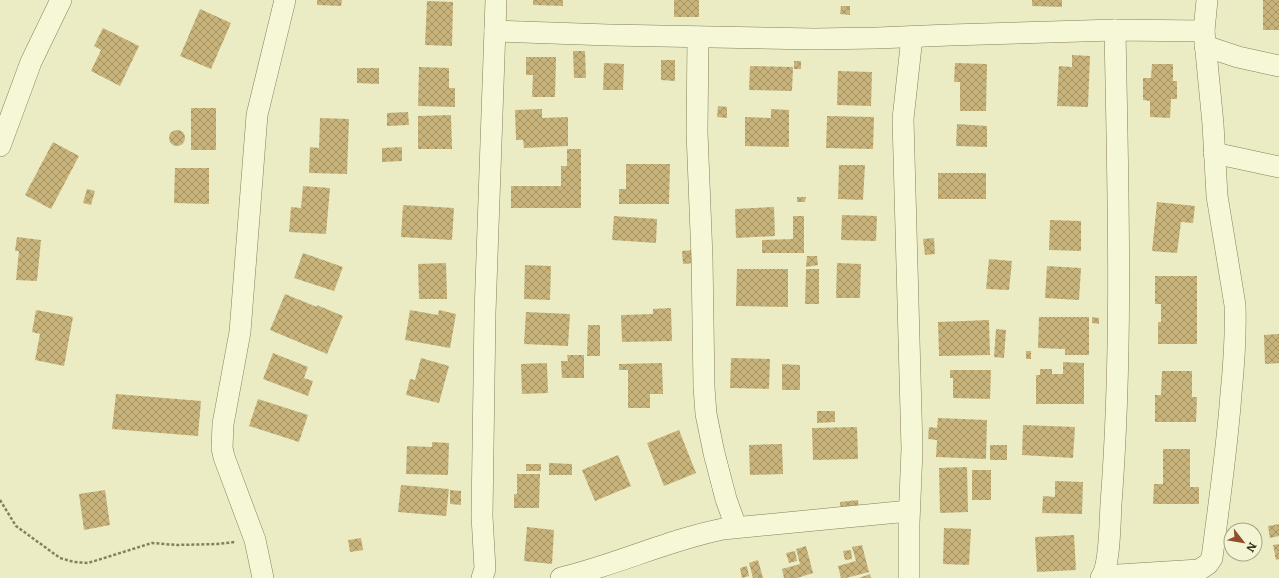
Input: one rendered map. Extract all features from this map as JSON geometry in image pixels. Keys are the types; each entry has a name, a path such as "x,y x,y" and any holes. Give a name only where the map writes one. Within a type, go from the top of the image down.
{"street":[{"path":"0,146 31,62 61,0"},
{"path":"263,578 255,540 224,457 222,439 224,417 240,332 257,115 285,0"},
{"path":"482,578 485,569 482,516 485,313 496,0"},
{"path":"1115,30 1119,184 1118,364 1107,560 1102,577 1199,570 1208,564 1212,558 1227,438 1234,355 1235,306 1217,196 1213,124 1204,39 1206,0"},
{"path":"495,30 609,35 814,38 912,37 1115,30 1204,39 1238,57 1279,66"},
{"path":"698,37 697,132 706,414 726,499 736,527"},
{"path":"909,578 909,511 912,449 903,119 912,37"},
{"path":"1214,153 1279,167"},
{"path":"561,578 602,567 702,533 736,527 909,511"}],"path":[{"path":"0,500 16,526 60,558 74,562 88,563 152,544 217,544 255,540"}],"building":[{"path":"317,0 342,0 341,6 317,5"},
{"path":"533,0 563,0 563,6 533,5"},
{"path":"674,0 699,0 699,17 674,17"},
{"path":"1032,0 1062,0 1062,7 1032,6"},
{"path":"1263,0 1279,0 1279,30 1263,30"},
{"path":"427,1 453,2 452,46 425,45"},
{"path":"841,6 850,6 850,15 840,14"},
{"path":"200,9 231,23 211,69 180,56"},
{"path":"103,28 139,46 120,86 91,71 101,50 94,46"},
{"path":"573,51 585,51 586,78 574,78"},
{"path":"1072,55 1090,56 1088,107 1057,106 1059,66 1072,67"},
{"path":"526,57 556,57 555,97 532,97 533,75 526,75"},
{"path":"661,60 675,60 675,81 661,80"},
{"path":"794,61 801,61 801,69 794,69"},
{"path":"604,63 624,64 623,90 603,90"},
{"path":"955,63 987,64 986,111 960,111 960,82 954,82"},
{"path":"1152,64 1173,64 1173,81 1177,81 1177,99 1171,99 1170,118 1150,117 1150,101 1143,100 1143,78 1151,78"},
{"path":"750,66 793,67 792,91 749,90"},
{"path":"419,67 449,68 449,88 455,88 455,107 418,106"},
{"path":"357,68 379,68 379,84 357,83"},
{"path":"838,71 872,72 871,106 837,105"},
{"path":"718,106 727,107 727,118 717,117"},
{"path":"191,108 216,108 216,150 191,150"},
{"path":"542,109 542,118 568,117 568,146 524,148 523,140 516,140 515,110"},
{"path":"771,109 789,110 789,147 745,146 745,117 771,118"},
{"path":"408,112 409,125 387,126 387,113"},
{"path":"451,115 452,149 418,149 418,116"},
{"path":"827,116 874,117 873,149 826,148"},
{"path":"320,118 349,119 347,174 309,173 310,147 319,148"},
{"path":"957,124 987,126 987,147 956,146"},
{"path":"177,130 183,132 185,138 183,144 177,146 171,144 169,138 171,132"},
{"path":"53,142 79,156 51,209 25,195"},
{"path":"402,147 402,161 382,162 382,148"},
{"path":"567,149 581,149 581,208 511,208 511,186 561,186 561,166 567,166"},
{"path":"626,164 670,164 669,204 619,204 619,189 626,189"},
{"path":"839,165 865,165 863,200 838,199"},
{"path":"175,168 209,168 209,204 174,203"},
{"path":"938,173 986,173 986,199 938,199"},
{"path":"303,186 330,188 326,234 289,232 291,207 301,208"},
{"path":"87,189 95,191 91,205 83,203"},
{"path":"797,197 806,197 805,202 797,202"},
{"path":"1157,202 1195,206 1193,223 1181,222 1177,253 1152,251"},
{"path":"403,205 454,208 452,240 401,237"},
{"path":"774,207 775,236 736,238 735,209"},
{"path":"842,215 877,216 876,241 841,240"},
{"path":"614,216 657,219 656,243 612,240"},
{"path":"793,216 804,216 804,253 762,253 762,240 793,239"},
{"path":"1050,220 1081,221 1081,251 1049,250"},
{"path":"17,237 41,240 37,281 16,280 19,251 15,251"},
{"path":"934,238 935,254 925,255 923,239"},
{"path":"693,250 695,263 683,264 682,251"},
{"path":"303,253 343,267 334,291 294,278"},
{"path":"807,256 817,256 818,265 806,267"},
{"path":"989,259 1012,261 1009,290 986,289"},
{"path":"446,263 447,299 419,299 418,264"},
{"path":"837,263 861,264 860,298 836,298"},
{"path":"525,265 551,266 550,300 524,299"},
{"path":"1047,266 1081,268 1079,300 1045,298"},
{"path":"737,269 788,269 788,307 736,306"},
{"path":"806,269 819,269 819,304 805,304"},
{"path":"1155,276 1197,276 1197,344 1158,344 1158,322 1161,322 1161,304 1155,304"},
{"path":"285,294 343,316 327,354 270,330"},
{"path":"671,308 672,341 622,342 621,315 653,314 653,309"},
{"path":"36,310 73,317 64,366 35,360 40,334 32,332"},
{"path":"410,310 438,315 439,310 456,314 450,348 405,340"},
{"path":"526,312 570,314 568,346 524,344"},
{"path":"1039,317 1089,317 1089,355 1065,355 1065,349 1038,348"},
{"path":"1092,317 1099,318 1099,324 1092,323"},
{"path":"989,320 990,355 939,356 938,322"},
{"path":"588,325 600,325 600,356 587,356"},
{"path":"996,329 1006,330 1004,358 994,357"},
{"path":"1279,334 1279,363 1265,364 1264,335"},
{"path":"1026,351 1031,351 1031,359 1026,359"},
{"path":"273,353 308,367 304,378 313,381 308,396 263,379"},
{"path":"567,355 584,355 584,378 562,378 561,361 568,361"},
{"path":"421,358 449,366 439,403 406,395 410,379 415,380"},
{"path":"731,358 770,359 769,389 730,388"},
{"path":"1063,362 1084,363 1084,404 1036,404 1036,375 1040,375 1040,369 1052,369 1052,374 1063,374"},
{"path":"547,363 548,393 522,394 521,364"},
{"path":"662,363 663,394 650,394 650,408 628,408 628,370 619,370 619,364"},
{"path":"782,364 800,365 800,390 782,390"},
{"path":"950,370 991,370 990,399 953,398 953,378 950,378"},
{"path":"1162,371 1192,371 1192,397 1197,397 1196,422 1155,422 1155,395 1161,395"},
{"path":"116,394 201,401 198,436 112,429"},
{"path":"258,399 308,415 299,442 249,426"},
{"path":"817,411 835,411 835,422 817,423"},
{"path":"938,418 987,420 986,459 936,457 937,440 928,439 929,427 937,428"},
{"path":"1023,425 1075,427 1073,458 1022,455"},
{"path":"857,427 858,459 813,460 812,428"},
{"path":"679,430 696,473 664,486 647,443"},
{"path":"432,442 449,443 448,475 406,474 407,446 432,447"},
{"path":"782,444 783,474 750,475 749,445"},
{"path":"990,445 1007,445 1007,460 990,460"},
{"path":"1163,449 1190,449 1190,487 1199,487 1199,504 1153,504 1154,484 1163,484"},
{"path":"618,455 631,486 595,501 582,470"},
{"path":"549,463 572,464 572,475 549,475"},
{"path":"526,464 541,464 541,471 526,471"},
{"path":"967,467 968,512 940,513 939,468"},
{"path":"972,470 991,470 991,500 972,500"},
{"path":"517,474 540,474 539,508 514,508 514,494 517,494"},
{"path":"1055,481 1083,482 1082,514 1042,513 1043,496 1055,497"},
{"path":"401,485 449,489 446,516 398,512"},
{"path":"105,490 110,525 84,530 79,494"},
{"path":"450,490 461,491 461,505 450,504"},
{"path":"858,500 859,509 841,511 840,502"},
{"path":"1279,524 1279,536 1270,538 1268,526"},
{"path":"527,527 554,530 552,564 524,561"},
{"path":"944,528 971,529 969,565 943,564"},
{"path":"1074,535 1076,570 1037,572 1035,537"},
{"path":"361,538 363,550 350,552 348,540"},
{"path":"1279,544 1279,559 1276,560 1273,545"},
{"path":"862,545 869,572 841,578 838,566 856,561 852,547"},
{"path":"806,546 813,573 797,578 784,578 782,569 800,564 796,549"},
{"path":"851,550 852,559 845,560 843,551"},
{"path":"795,551 797,561 789,563 786,553"},
{"path":"758,560 763,578 753,578 749,563"},
{"path":"747,566 749,576 742,578 740,568"},
{"path":"870,574 871,578 859,578"}]}
